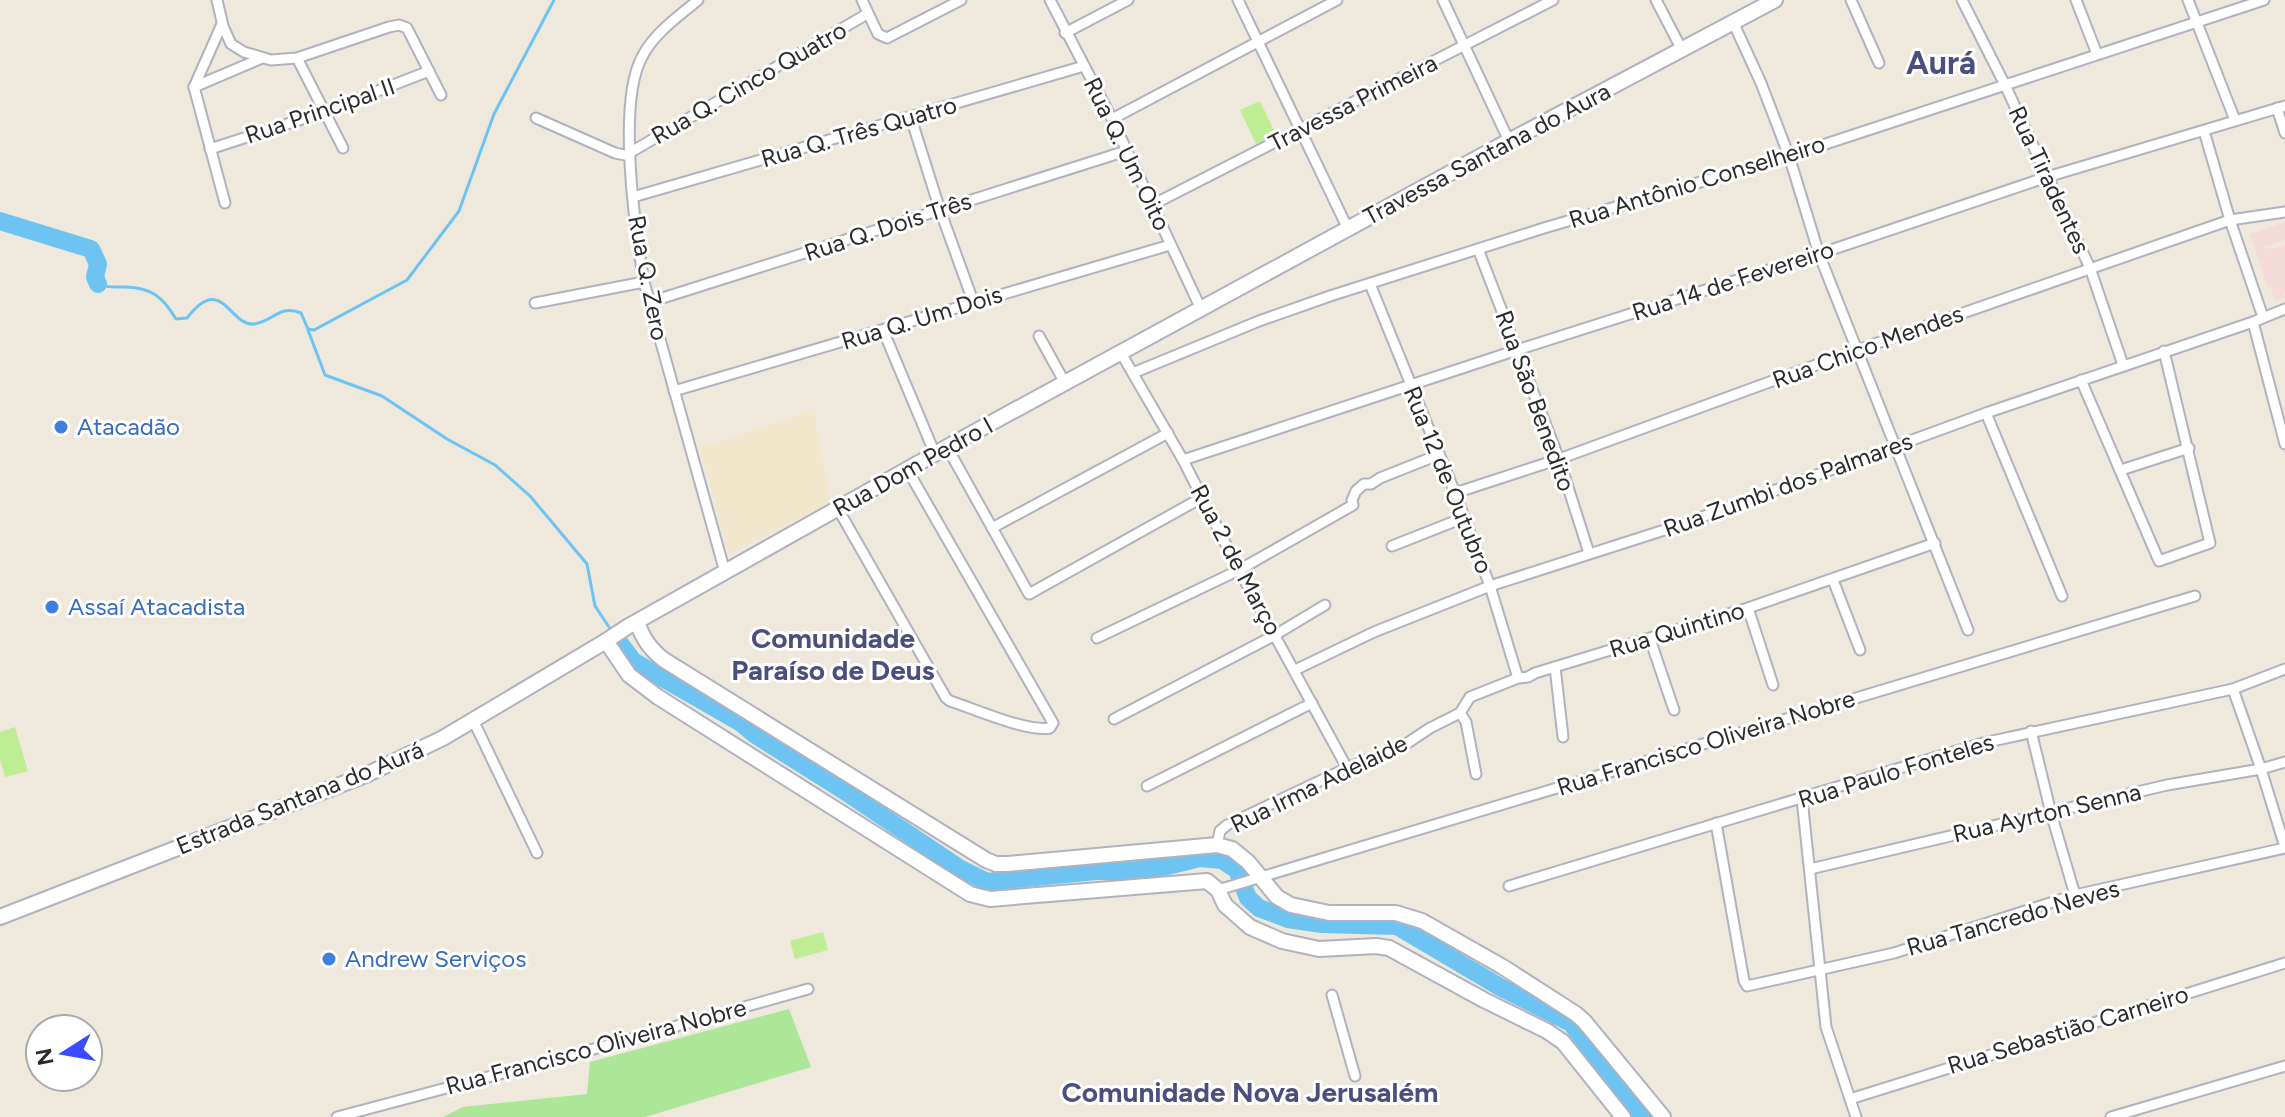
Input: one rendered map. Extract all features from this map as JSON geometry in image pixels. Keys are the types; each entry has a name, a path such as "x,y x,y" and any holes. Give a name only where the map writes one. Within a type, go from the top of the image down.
{"street":[{"path":"217,0 222,24 231,44 244,52 271,60 297,58 399,25 407,28 441,95"},
{"name":"Rua Q. Zero","path":"698,0 647,48 635,72 630,104 630,154 637,243 644,282 725,572"},
{"path":"862,0 878,34 887,38 961,0"},
{"name":"Rua Q. Um Oito","path":"1050,0 1112,119 1201,309"},
{"path":"1065,33 1128,0"},
{"path":"1238,0 1348,229"},
{"path":"1112,119 1337,0"},
{"path":"1443,0 1509,141"},
{"name":"Travessa Primeira","path":"1152,205 1553,0"},
{"path":"1656,0 1682,50"},
{"name":"Travessa Santana do Aura","path":"1201,309 1775,0"},
{"path":"1851,0 1879,63"},
{"name":"Rua Tiradentes","path":"1962,0 2090,268 2123,365"},
{"path":"2076,0 2097,54"},
{"path":"2188,0 2235,120"},
{"name":"Rua Antônio Conselheiro","path":"1133,373 1259,321 1370,284 1789,156 2264,0"},
{"name":"Rua Q. Cinco Quatro","path":"630,154 867,14"},
{"path":"1733,22 1761,83 1789,156 1819,254 1968,630"},
{"path":"222,24 194,87 225,203"},
{"path":"194,87 262,58"},
{"path":"297,58 343,148"},
{"name":"Rua Q. Três Quatro","path":"633,197 1084,66"},
{"name":"Rua Principal II","path":"210,149 324,112 429,71"},
{"path":"2281,107 2285,133"},
{"name":"Rua 14 de Fevereiro","path":"1183,460 2047,177 2281,107"},
{"path":"536,118 615,153 630,154"},
{"path":"911,118 973,301"},
{"path":"2204,131 2258,319 2285,444"},
{"name":"Rua Q. Dois Três","path":"650,302 1126,151"},
{"name":"Rua Chico Mendes","path":"1455,493 1559,459 1857,350 2230,220 2285,212"},
{"name":"Rua Q. Um Dois","path":"674,391 1170,245"},
{"name":"Rua São Benedito","path":"1478,249 1559,459 1589,553"},
{"path":"535,303 644,282"},
{"name":"Rua 12 de Outubro","path":"1370,284 1490,586 1518,678"},
{"name":"Rua Dom Pedro I","path":"632,624 941,450 1201,309"},
{"name":"Rua Zumbi dos Palmares","path":"1295,670 1374,632 1490,586 1680,525 1986,413 2285,309"},
{"path":"883,330 941,450 992,528 1029,594 1203,497"},
{"path":"1039,336 1065,383"},
{"path":"2081,380 2159,561 2210,543 2164,351"},
{"name":"Rua 2 de Março","path":"1121,353 1183,460 1347,768"},
{"path":"1986,413 2062,596"},
{"path":"992,528 1168,433"},
{"path":"2121,470 2189,448"},
{"path":"1097,638 1239,570 1353,505 1356,491 1364,484 1371,484 1438,455"},
{"path":"838,509 946,698 1022,725 1050,728 1053,723 907,469"},
{"path":"1392,546 1463,518"},
{"name":"Rua Quintino","path":"1430,728 1460,713 1470,697 1518,678 1748,608 1935,543"},
{"path":"1833,580 1860,650"},
{"name":"Rua Francisco Oliveira Nobre","path":"1218,890 2195,596"},
{"path":"1114,719 1275,635 1325,605"},
{"path":"1748,608 1773,685"},
{"path":"632,624 652,651 664,660 996,864 1217,845 1232,849 1248,862 1254,880 1291,905 1329,913 1396,913 1422,921 1503,967 1584,1021 1663,1117"},
{"name":"Estrada Santana do Aurá","path":"0,917 368,774 443,738 632,624"},
{"path":"1650,639 1674,710"},
{"path":"607,641 629,675 658,697 970,894 990,899 1207,881 1218,890 1225,905 1250,927 1282,941 1319,949 1389,948 1547,1031 1563,1042 1623,1117"},
{"path":"1555,667 1563,737"},
{"name":"Rua Paulo Fonteles","path":"1509,886 1983,743 2233,689 2285,669"},
{"path":"2233,689 2285,848"},
{"path":"1147,786 1312,703"},
{"path":"1460,713 1466,722 1476,774"},
{"path":"473,720 537,853"},
{"name":"Rua Irma Adelaide","path":"1217,845 1220,831 1227,825 1347,768 1406,744 1430,728"},
{"path":"2031,731 2075,895"},
{"name":"Rua Ayrton Senna","path":"1810,869 2167,785 2285,762"},
{"path":"1802,799 1826,1027 1856,1117"},
{"name":"Rua Tancredo Neves","path":"1716,823 1747,986 1894,953 2075,895 2285,848"},
{"name":"Rua Sebastião Carneiro","path":"1850,1099 2285,963"},
{"name":"Rua Francisco Oliveira Nobre","path":"337,1117 808,989"},
{"path":"1332,995 1355,1076"},
{"path":"2112,1117 2285,1066"}],"shaded area":[{"path":"2285,222 2285,240 2264,247 2267,250 2285,245 2285,298 2275,301 2250,234"},
{"path":"813,410 831,504 729,553 700,448"}],"green space":[{"path":"1260,101 1276,135 1256,144 1240,110"},
{"path":"15,727 28,771 5,777 0,759 0,732"},
{"path":"823,932 828,950 795,959 790,941"},
{"path":"789,1009 811,1067 645,1117 443,1117 463,1107 587,1094 590,1062"}],"waterway":[{"path":"98,284 149,291 161,299 176,319 187,318 199,305 217,300 245,322 261,323 281,312 293,311 301,313 308,329 314,330 407,280 459,211 494,114 554,0"},
{"path":"0,221 91,249 98,264 95,277 98,284"},
{"path":"308,330 325,375 382,396 447,439 495,465 530,496 587,564 595,606 611,630"},
{"path":"615,637 633,661 741,723 959,868 987,882 1096,871 1130,871 1200,858 1222,860 1237,870 1248,898 1259,908 1288,919 1322,924 1397,926 1500,987 1571,1023 1643,1117"}],"place":[{"name":"Atacadão","path":"61,427"},
{"name":"Assaí Atacadista","path":"52,607"},
{"name":"Andrew Serviços","path":"329,959"}],"district":[{"name":"Aurá","path":"1941,63"},
{"name":"Comunidade Paraíso de Deus","path":"833,654"},
{"name":"Comunidade Nova Jerusalém","path":"1250,1092"}]}
